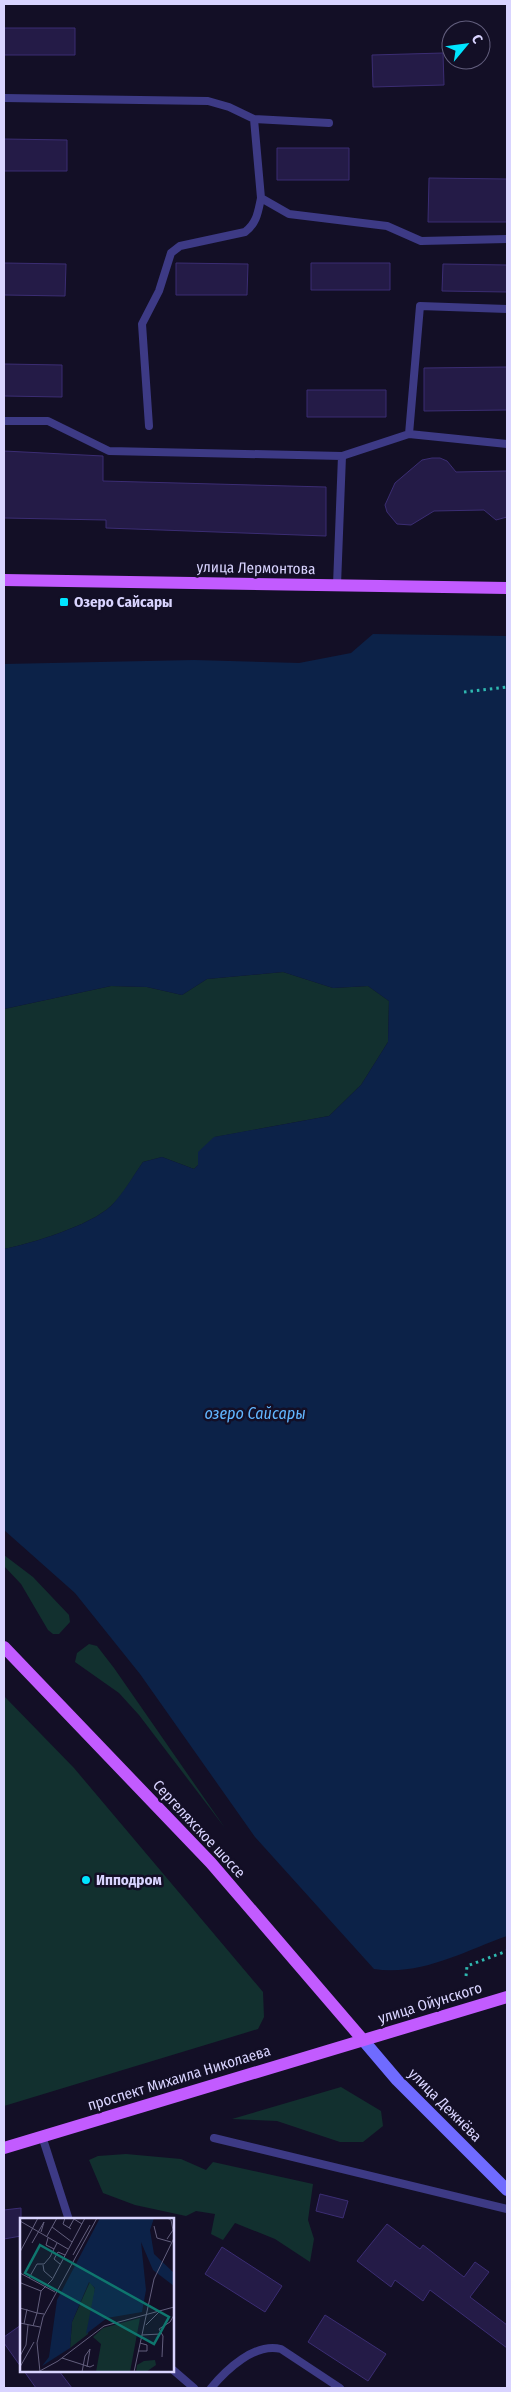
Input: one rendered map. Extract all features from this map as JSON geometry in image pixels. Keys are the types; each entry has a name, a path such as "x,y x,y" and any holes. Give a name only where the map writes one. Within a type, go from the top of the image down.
{"main road":[{"name":"улица Лермонтова","path":"4,580 507,588"},
{"name":"Сергеляхское шоссе","path":"4,1647 211,1863 363,2040"},
{"name":"улица Ойунского","path":"363,2040 507,1997"},
{"name":"проспект Михаила Николаева","path":"4,2148 363,2040"},
{"name":"улица Дежнёва","path":"363,2040 397,2080 507,2190"}],"lane":[{"path":"4,98 208,101 229,107 254,119 328,123"},
{"path":"149,426 142,324 159,291 171,253 180,246 245,232 256,221 261,198 254,119"},
{"path":"261,198 290,214 387,226 421,241 507,239"},
{"path":"409,434 420,306 507,309"},
{"path":"4,421 48,421 110,451 342,456 409,434 507,444"},
{"path":"338,585 342,456"},
{"path":"42,2136 67,2218"},
{"path":"214,2138 507,2209"},
{"path":"211,2388 222,2375 234,2366 261,2349 272,2346 281,2349 340,2388"},
{"path":"174,2371 194,2388"}],"path":[{"path":"464,692 507,687"},
{"path":"466,1976 467,1966 507,1951"}],"green space":[{"path":"283,972 333,988 368,986 389,1001 388,1042 361,1085 329,1116 215,1137 194,1169 162,1157 143,1162 120,1196 101,1213 60,1233 4,1249 4,1009 111,986 147,987 182,995 207,979"},
{"path":"4,1555 33,1577 69,1615 70,1622 59,1634 53,1634 48,1630 21,1584 4,1566"},
{"path":"89,1644 97,1646 114,1668 225,1828 139,1715 119,1693 75,1662 77,1653"},
{"name":"Ипподром","path":"4,1696 74,1768 263,1992 264,2017 258,2029 4,2106"},
{"path":"341,2087 381,2111 383,2126 363,2142 340,2142 277,2121 232,2119"},
{"path":"126,2154 181,2159 206,2170 213,2162 313,2184 308,2220 314,2239 310,2262 275,2239 235,2223 223,2240 211,2234 215,2214 196,2211 186,2216 135,2205 103,2193 89,2160 98,2156"}],"water":[{"name":"озеро Сайсары","path":"373,634 507,636 507,1936 426,1966 392,1970 374,1969 255,1837 140,1674 75,1593 4,1530 4,1249 60,1233 101,1213 120,1196 143,1162 162,1157 194,1169 198,1165 198,1152 214,1137 329,1116 361,1085 388,1042 389,1001 368,986 333,988 283,972 207,979 182,995 147,987 111,986 4,1009 4,664 194,660 299,663 351,653"}],"building":[{"path":"4,28 75,28 75,55 4,55"},
{"path":"441,53 441,70 444,70 444,85 373,87 372,55"},
{"path":"4,139 67,140 67,171 4,171"},
{"path":"277,148 349,148 349,180 277,180"},
{"path":"429,178 507,179 507,222 428,222"},
{"path":"4,263 66,264 65,296 4,295"},
{"path":"176,263 248,264 247,295 176,295"},
{"path":"311,263 390,263 390,290 311,290"},
{"path":"443,264 507,265 507,292 442,291"},
{"path":"4,364 62,365 62,397 4,396"},
{"path":"507,367 507,410 424,411 424,368"},
{"path":"307,390 386,390 386,417 307,417"},
{"path":"4,451 103,456 103,481 326,487 326,536 106,528 106,520 4,518"},
{"path":"440,458 447,461 456,472 507,471 507,517 496,520 484,510 434,511 411,525 397,524 387,512 385,505 395,483 422,460"},
{"path":"320,2194 348,2201 343,2218 316,2211"},
{"path":"21,2208 20,2236 4,2239 4,2210"},
{"path":"387,2224 420,2249 423,2245 464,2277 475,2262 489,2272 470,2297 507,2325 507,2348 430,2290 423,2301 395,2280 391,2287 357,2261"},
{"path":"222,2247 282,2286 265,2312 205,2274"},
{"path":"325,2315 386,2354 368,2381 308,2342"},
{"path":"20,2326 20,2366 4,2343 4,2337"},
{"path":"25,2372 60,2372 72,2388 36,2388"}],"place":[{"name":"Озеро Сайсары","path":"64,602"},
{"name":"Ипподром","path":"86,1880"}]}
